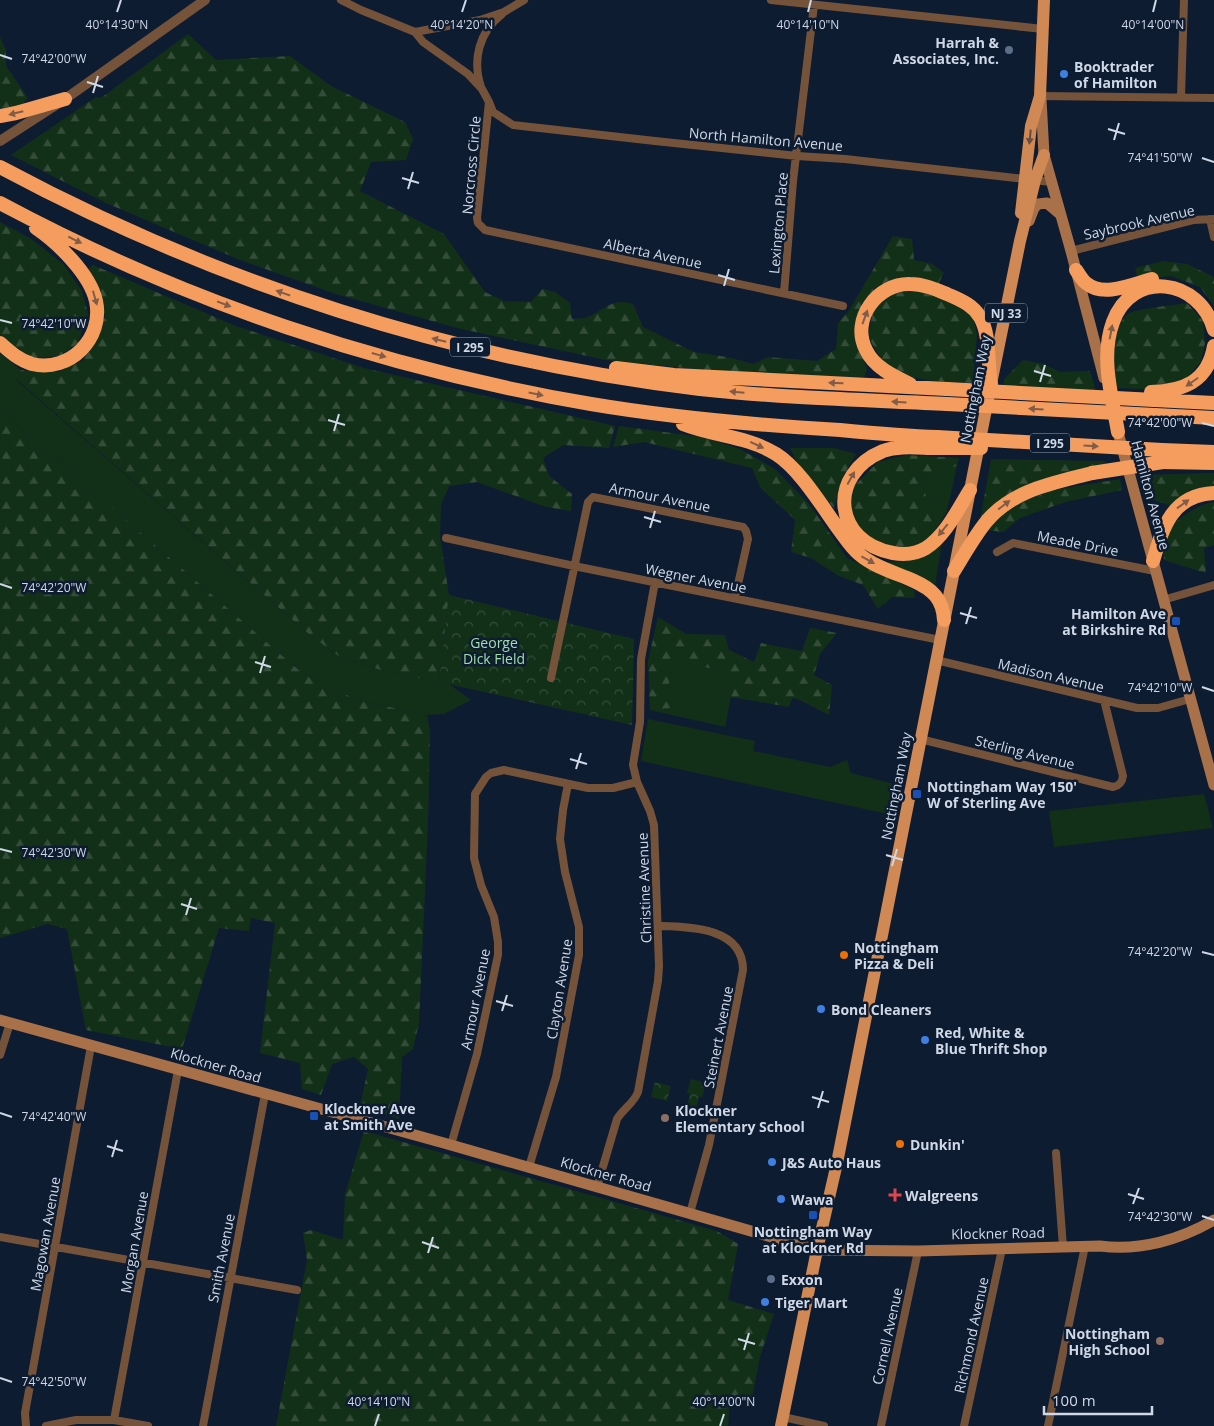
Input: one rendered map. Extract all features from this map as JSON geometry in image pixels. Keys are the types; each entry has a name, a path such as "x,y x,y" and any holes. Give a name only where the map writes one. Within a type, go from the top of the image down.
{"highway":[{"path":"0,116 65,99"},
{"name":"I 295","path":"0,167 77,207 163,246 274,290 389,326 491,352 604,375 701,389 759,394 1214,418"},
{"path":"0,204 42,232 70,258 92,290 97,310 97,320 91,338 79,353 62,362 53,365 33,364 14,356 0,343"},
{"name":"I 295","path":"0,204 153,276 224,305 304,333 395,360 486,383 574,401 661,415 744,424 1042,451 1064,444 1162,456 1214,452"},
{"path":"1076,270 1086,283 1099,289 1108,290 1153,279 1165,278 1184,282 1204,294 1214,309"},
{"path":"920,388 899,379 880,367 865,349 862,339 862,322 869,307 882,293 899,285 910,284 930,287 966,302 973,308 986,332 991,384"},
{"path":"1118,432 1108,374 1108,362 1113,322 1123,305 1131,297 1147,289 1167,287 1178,289 1201,304 1207,312 1214,330"},
{"path":"1152,396 1178,389 1196,380 1209,363 1214,346"},
{"path":"491,352 674,374 1076,396 1152,396 1214,403"},
{"path":"661,415 694,428 752,442 777,454 796,472 852,547 869,561 927,587 939,599 944,620"},
{"path":"937,442 910,448 884,450 855,470 844,496 844,509 849,525 855,534 863,542 881,550 899,554 915,553 926,548 944,530 970,490"},
{"path":"954,571 986,521 1005,504 1030,490 1162,456 1214,463"},
{"path":"1154,566 1162,530 1173,512 1190,499 1214,492"}],"main road":[{"name":"Nottingham Way","path":"782,1422 837,1163 1020,241 1020,219 1030,180 1031,126 1040,96 1044,0"},
{"name":"Hamilton Avenue","path":"1040,96 1044,155 1214,785"},
{"name":"Nottingham Way","path":"1030,180 1044,155"},
{"path":"1020,241 1034,208 1038,204 1047,203 1060,214"},
{"name":"Klockner Road","path":"5,1021 451,1145 817,1250 1124,1247 1155,1244 1178,1237 1214,1220"}],"street":[{"path":"0,141 65,99 205,0"},
{"name":"Norcross Circle","path":"341,0 415,32 423,42 467,73 482,89 489,102 477,218 485,230 516,237"},
{"path":"482,89 477,68 479,46 488,27 504,12 524,0"},
{"path":"771,0 1043,29"},
{"path":"1181,97 1184,0"},
{"name":"Lexington Place","path":"784,293 814,5"},
{"path":"415,32 480,20 504,12"},
{"path":"1040,96 1214,98"},
{"name":"North Hamilton Avenue","path":"489,102 493,112 513,125 1051,182"},
{"path":"1212,219 1214,238"},
{"name":"Saybrook Avenue","path":"1071,251 1193,220 1212,219"},
{"name":"Alberta Avenue","path":"516,237 843,306"},
{"name":"Armour Avenue","path":"551,678 588,502 593,497 743,528 748,539 735,598"},
{"name":"Wegner Avenue","path":"446,538 574,566 940,640"},
{"name":"Meade Drive","path":"997,552 1013,543 1154,566"},
{"name":"Christine Avenue","path":"597,1187 617,1119 632,1103 638,1092 658,981 654,825 650,810 637,782 633,765 640,722 641,659 655,582"},
{"path":"1163,600 1214,585"},
{"name":"Madison Avenue","path":"936,660 1148,709 1168,706 1190,699"},
{"name":"Sterling Avenue","path":"920,739 1113,787 1120,784 1123,776 1104,700"},
{"name":"Armour Avenue","path":"451,1145 478,1054 498,955 494,917 481,885 474,858 474,794 486,777 498,770 507,770 568,784 602,789 637,782"},
{"name":"Clayton Avenue","path":"529,1167 556,1077 579,955 579,927 565,872 560,839 568,784"},
{"name":"Steinert Avenue","path":"658,926 682,927 720,934 734,943 739,950 743,963 709,1145 690,1213"},
{"path":"0,1055 5,1021"},
{"name":"Magowan Avenue","path":"26,1426 25,1413 92,1046"},
{"name":"Morgan Avenue","path":"114,1420 178,1070"},
{"name":"Smith Avenue","path":"203,1426 265,1094"},
{"path":"1056,1153 1063,1247"},
{"path":"0,1237 297,1290"},
{"path":"1048,1426 1085,1246"},
{"name":"Richmond Avenue","path":"964,1426 1002,1248"},
{"name":"Cornell Avenue","path":"881,1426 918,1250"},
{"path":"46,1426 76,1420 114,1420 148,1426"},
{"path":"782,1422 824,1426"}],"green space":[{"path":"188,34 216,60 290,56 331,86 405,122 413,139 406,160 371,162 360,191 444,234 485,292 504,301 531,302 542,289 555,292 570,303 572,319 586,318 614,303 626,302 633,304 643,327 694,352 727,357 754,364 768,357 817,361 836,349 838,323 848,312 893,236 912,239 914,260 932,264 944,273 938,284 883,286 856,339 867,369 864,377 752,375 606,360 457,328 336,294 240,260 106,203 11,155 96,97 101,98"},
{"path":"0,37 6,50 6,66 28,98 21,106 0,108"},
{"path":"0,222 33,240 63,264 82,291 88,314 78,343 60,356 35,358 18,351 0,335"},
{"path":"1163,261 1187,264 1212,276 1214,278 1214,306 1200,287 1171,276 1138,279 1135,268"},
{"path":"93,265 236,326 364,368 615,426 609,448 563,445 543,458 549,476 572,494 571,511 546,507 477,482 449,486 441,504 440,537 449,595 439,682 381,670 340,657 310,635 15,378 21,370 58,372 83,360 98,336 105,317 99,290 88,269"},
{"path":"920,291 947,301 972,315 977,334 973,383 925,380 902,373 892,368 883,360 868,337 873,311 888,293"},
{"path":"1187,303 1203,321 1205,343 1201,361 1184,383 1148,389 1114,388 1115,346 1120,324 1125,316 1139,310"},
{"path":"0,353 21,370 15,379 310,635 340,657 381,670 449,684 471,700 444,714 427,715 362,701 321,685 295,667 0,410"},
{"path":"1023,360 1044,364 1060,372 1090,371 1096,391 1003,387 1004,379"},
{"path":"0,410 295,667 321,685 362,701 427,715 430,732 428,823 419,1023 413,1049 402,1057 399,1119 360,1106 368,1069 354,1057 332,1064 321,1095 302,1089 300,1063 260,1053 275,923 251,918 249,931 219,928 182,1049 86,1030 67,929 47,924 0,938"},
{"path":"619,426 702,437 740,449 775,469 809,504 847,558 914,590 915,598 892,597 878,609 863,585 837,575 811,558 791,552 795,520 760,487 752,468 644,442 613,447"},
{"path":"790,448 834,448 856,454 841,480 834,508 802,473"},
{"path":"906,455 959,458 957,466 920,478 937,528 920,547 892,548 869,540 850,514 854,486 878,462"},
{"path":"991,459 1104,461 1108,467 1052,478 980,521"},
{"path":"957,466 947,511 937,528 920,478"},
{"path":"1214,473 1214,489 1200,491 1169,505 1144,497 1140,475"},
{"path":"1120,479 1122,490 1065,502 1020,518 1003,532 985,530 1012,506 1053,490"},
{"path":"1214,502 1214,545 1204,548 1206,573 1164,560 1164,541 1168,530 1186,514"},
{"path":"942,541 935,587 879,562 922,558"},
{"name":"George Dick Field","path":"449,595 634,639 632,725 439,682"},
{"path":"658,617 686,634 725,635 729,650 754,662 761,643 802,651 810,628 837,633 820,654 814,675 832,685 829,715 800,700 792,698 789,707 731,697 739,675 669,659 670,708 650,710 648,661"},
{"path":"669,659 740,675 731,697 725,727 650,710 670,707"},
{"path":"648,719 755,741 753,751 830,767 847,760 851,773 898,785 894,811 888,814 641,761"},
{"path":"1204,794 1213,828 1054,847 1049,811"},
{"path":"691,1079 706,1083 696,1108 687,1106 690,1094 687,1093"},
{"path":"655,1082 671,1086 667,1101 651,1097"},
{"path":"364,1131 717,1231 738,1244 728,1300 774,1314 760,1357 752,1398 730,1401 728,1426 276,1426 307,1260 303,1233 311,1230 343,1240 345,1194"}],"place":[{"name":"Harrah & Associates, Inc.","path":"1009,50"},
{"name":"Booktrader of Hamilton","path":"1064,74"},
{"name":"Hamilton Ave at Birkshire Rd","path":"1176,621"},
{"name":"Nottingham Way 150' W of Sterling Ave","path":"917,794"},
{"name":"Nottingham Pizza & Deli","path":"844,955"},
{"name":"Bond Cleaners","path":"821,1009"},
{"name":"Red, White & Blue Thrift Shop","path":"925,1040"},
{"name":"Klockner Ave at Smith Ave","path":"314,1116"},
{"name":"Klockner Elementary School","path":"665,1118"},
{"name":"Dunkin'","path":"900,1144"},
{"name":"J&S Auto Haus","path":"772,1162"},
{"name":"Walgreens","path":"895,1195"},
{"name":"Wawa","path":"781,1199"},
{"name":"Nottingham Way at Klockner Rd","path":"813,1215"},
{"name":"Exxon","path":"771,1279"},
{"name":"Tiger Mart","path":"765,1302"},
{"name":"Nottingham High School","path":"1160,1341"}]}
